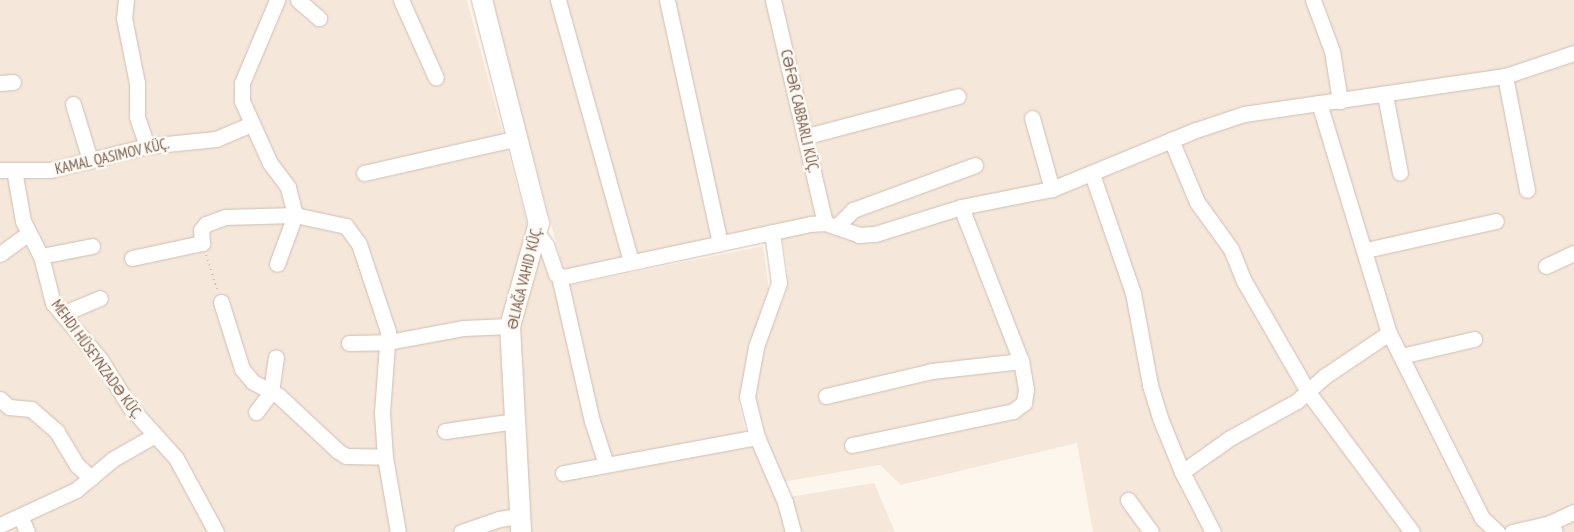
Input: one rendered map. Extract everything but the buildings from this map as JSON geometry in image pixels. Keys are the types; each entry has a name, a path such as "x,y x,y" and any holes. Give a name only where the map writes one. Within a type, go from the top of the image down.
{"street":[{"path":"126,0 124,18 137,83 136,117 146,146"},
{"path":"277,0 242,83 242,101 251,124 270,163 288,187 295,216 277,264"},
{"path":"298,0 319,18"},
{"path":"401,0 436,78"},
{"name":"ƏLIAĞA VAHID KÜÇ.","path":"482,0 536,207 538,234 516,300 510,326 520,524"},
{"path":"558,0 631,262"},
{"path":"667,0 720,243"},
{"path":"774,0 806,136 831,225"},
{"path":"1313,0 1332,51 1340,101"},
{"path":"559,276 772,232 831,225 860,235 875,234 961,207 1052,189 1171,140 1244,114 1385,95 1505,76 1574,54"},
{"path":"1505,76 1527,190"},
{"path":"1385,95 1400,173"},
{"path":"806,136 958,96"},
{"path":"1319,103 1334,158 1366,250 1389,332 1482,518 1497,532"},
{"path":"73,104 90,160"},
{"path":"1032,118 1052,189"},
{"path":"7,170 50,170 146,146 216,139 251,124"},
{"path":"364,173 518,138"},
{"path":"1171,140 1197,202 1231,249 1244,281 1308,392 1412,532"},
{"path":"831,225 853,210 975,165"},
{"name":"MEHDI HÜSEYNZADƏ KÜÇ.","path":"7,170 28,234 41,256 49,292 62,314 85,339 121,395 176,458 216,532"},
{"path":"1092,174 1133,293 1150,385 1160,418 1182,472 1213,532"},
{"path":"852,445 1013,411 1024,403 1026,389 1022,361 961,207"},
{"path":"132,258 202,243 201,230 206,224 238,215 295,216 340,224 352,232 383,314 388,342 382,413 384,457 398,532"},
{"path":"1366,250 1496,221"},
{"path":"772,232 779,283 756,347 747,397 757,437 785,502 794,532"},
{"path":"0,254 28,234"},
{"path":"538,234 546,244 559,276 592,421 606,464"},
{"path":"41,256 92,246"},
{"path":"1546,266 1574,253"},
{"path":"62,314 100,298"},
{"path":"221,302 242,369 253,382 272,392 346,456 384,457"},
{"path":"349,342 388,342 463,328 510,326"},
{"path":"1182,472 1308,392 1326,376 1389,332"},
{"path":"1401,356 1474,339"},
{"path":"256,412 272,392 276,357"},
{"path":"826,396 932,371 1022,361"},
{"path":"0,399 9,407 31,409 57,432 77,465 91,478"},
{"path":"445,431 515,421"},
{"path":"0,525 76,490 113,458 155,436"},
{"path":"563,473 757,437"},
{"path":"1128,500 1151,532"},
{"path":"1512,532 1553,528 1574,512"},
{"path":"20,516 27,532"},
{"path":"462,532 499,519 520,524"}],"path":[{"path":"202,243 221,302"}],"shaded area":[{"path":"0,0 467,0 534,249 541,248 556,288 763,246 769,289 748,350 739,404 745,430 777,499 874,483 895,532 0,532"},
{"path":"491,0 1574,0 1574,532 1093,532 1077,443 901,485 880,465 782,482 754,402 765,341 786,292 788,274 781,227 564,273"}]}
